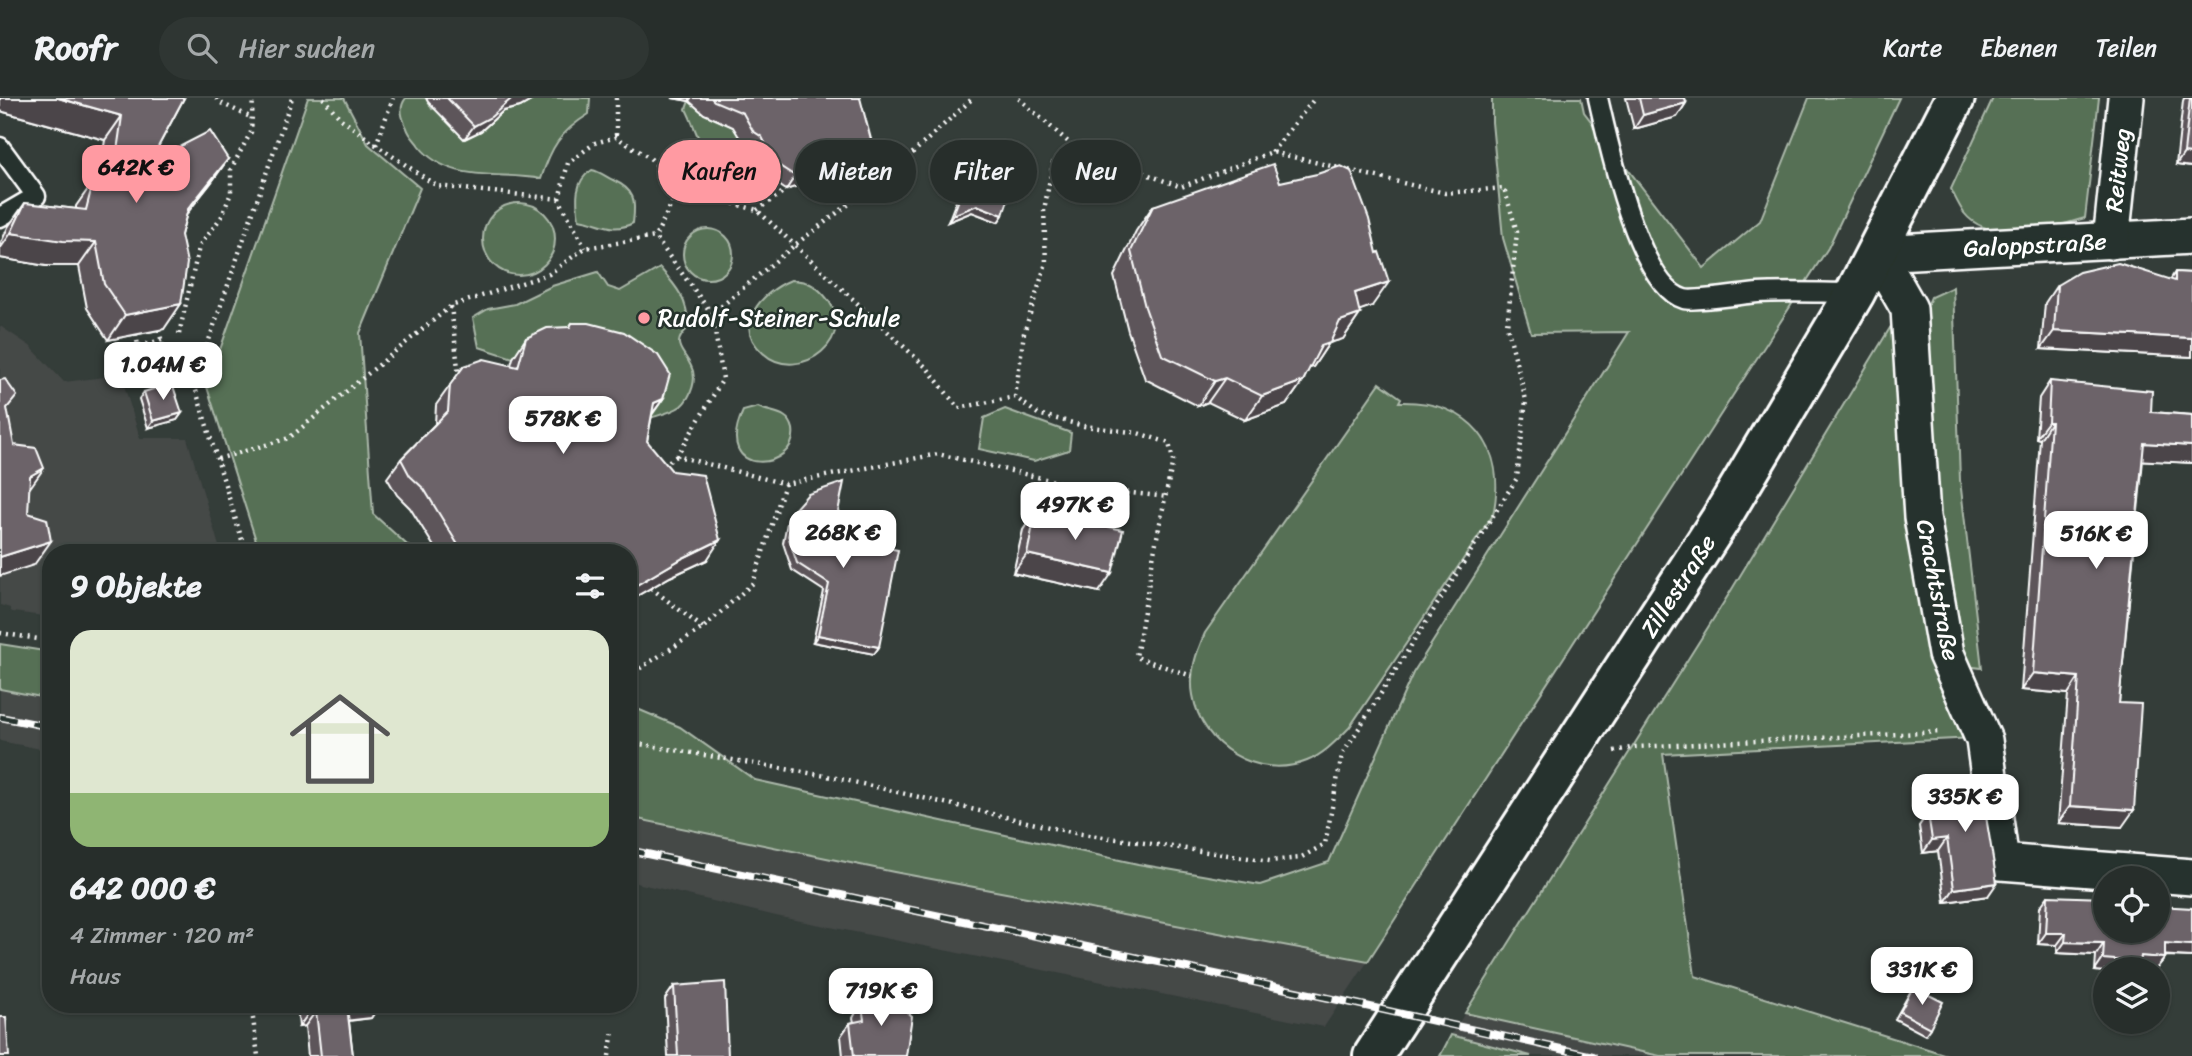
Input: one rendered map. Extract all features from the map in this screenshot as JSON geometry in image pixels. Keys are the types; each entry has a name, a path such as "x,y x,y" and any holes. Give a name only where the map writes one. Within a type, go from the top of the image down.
{"main road":[{"name":"Zillestraße","path":"1373,1056 1720,520 1855,293 1955,98"}],"street":[{"name":"Reitweg","path":"2111,242 2126,98"},
{"name":"Galoppstraße","path":"1877,253 2192,236"},
{"name":"Crachtstraße","path":"1877,253 1909,309 1922,517 1946,654 1984,740 2001,862 2192,877"}],"lane":[{"path":"1598,98 1619,185 1642,247 1661,283 1684,299 1760,293 1855,293"},
{"path":"0,147 36,197 0,217"}],"path":[{"path":"217,98 219,102 252,118"},
{"path":"179,334 198,247 222,216 231,193 230,169 251,132 253,98"},
{"path":"194,384 292,98"},
{"path":"323,98 341,119 437,186 559,199"},
{"path":"376,145 393,98"},
{"path":"616,98 616,137"},
{"path":"712,314 796,244 894,171 973,98"},
{"path":"1018,98 1066,140"},
{"path":"1141,172 1181,187 1272,152 1315,98"},
{"path":"585,248 559,199 568,163 595,143 616,137 650,158 658,167"},
{"path":"637,744 832,777 1088,835 1270,861 1300,858 1325,845 1342,755 1517,478 1526,400 1507,326 1517,232 1504,188 1445,193 1272,152"},
{"path":"1015,397 1024,333 1046,263 1044,210 1051,173"},
{"path":"757,210 786,190"},
{"path":"654,237 672,203"},
{"path":"731,203 757,210 796,244 928,369 958,408 1015,397 1038,414 1084,426 1138,433 1169,443 1173,460 1136,657 1192,676"},
{"path":"218,459 289,438 451,306 549,274 585,248 654,237"},
{"path":"654,237 712,314 723,379 677,456 656,469"},
{"path":"451,306 460,382"},
{"path":"159,330 166,360 194,384 243,544"},
{"path":"136,334 138,346 162,340"},
{"path":"677,456 785,484 937,454 1080,487 1167,496"},
{"path":"637,670 703,628 753,583 785,484"},
{"path":"651,588 703,628"},
{"path":"0,633 42,640"},
{"path":"1566,760 1636,747 1980,730"},
{"path":"252,1013 258,1056"},
{"path":"609,1056 613,1031"}],"shaded area":[{"path":"0,326 30,346 64,382 121,375 140,438 187,438 218,544 42,544 42,616 13,612 0,605"},
{"path":"0,689 42,697 42,749 0,741"},
{"path":"637,819 894,872 1368,961 1324,1027 776,916 637,883"},
{"path":"1465,1013 1660,1056 1531,1056 1451,1035"}],"green space":[{"path":"308,98 344,98 368,144 420,188 360,333 373,514 406,544 257,544 207,387"},
{"path":"406,98 426,98 432,109 465,139 481,131 503,111 520,107 536,98 590,98 589,114 558,141 541,179 460,171 431,158 411,135 404,120 401,109"},
{"path":"1492,98 1581,98 1584,112 1704,268 1760,221 1809,98 1899,98 1828,248 1368,961 894,872 637,819 637,709 680,727 755,780 1138,864 1260,885 1329,862 1413,673 1629,332 1531,333 1503,238"},
{"path":"1993,98 2099,98 2085,218 2039,229 2005,231 1989,229 1975,223 1964,213 1951,189"},
{"path":"689,101 704,114 733,127 745,140 699,140 686,109"},
{"path":"592,170 630,192 634,202 633,223 612,227 579,219 579,186"},
{"path":"519,203 539,209 549,219 555,239 549,259 539,269 519,275 499,269 489,259 483,239 489,219 499,209"},
{"path":"708,229 726,236 733,254 726,272 708,279 690,272 683,254 690,236"},
{"path":"660,268 677,288 684,302 688,328 679,343 694,376 688,398 674,410 650,418 533,347 513,358 479,347 473,318 488,309 515,304 552,286 598,272 608,287 620,291"},
{"path":"791,280 810,284 824,295 834,311 836,326 831,340 822,352 793,364 778,362 763,353 754,342 750,331 754,310 761,301 780,285"},
{"path":"1953,287 1960,480 1982,668 1965,666 1938,561 1924,313 1931,297"},
{"path":"1896,318 1974,738 1663,754 1695,976 1950,1056 1660,1056 1465,1013 1729,594"},
{"path":"1380,383 1401,398 1399,402 1424,403 1446,409 1464,419 1478,432 1489,448 1495,468 1493,515 1349,728 1324,751 1307,761 1288,766 1252,762 1235,755 1220,744 1207,730 1198,713 1192,687 1196,656 1205,633"},
{"path":"758,407 784,416 793,429 791,443 783,454 758,462 746,458 738,449 736,433 743,411"},
{"path":"1005,409 1071,433 1069,450 1034,461 979,449 984,418"},
{"path":"0,644 42,651 42,697 0,689"},
{"path":"1451,1035 1531,1056 1440,1056"}],"building":[{"path":"58,98 184,98 150,162 210,131 228,159 188,209 181,235 187,263 181,304 125,315 104,284 96,242 63,241 11,233 25,203 86,210 93,182 117,151 122,116"},
{"path":"447,98 512,98 491,117 474,126"},
{"path":"711,98 860,98 871,140 795,140 795,176 781,167 781,140 764,140 753,131 743,113"},
{"path":"1639,98 1685,98 1686,103 1643,115"},
{"path":"2192,98 2192,154 2184,153"},
{"path":"1273,164 1280,182 1341,166 1351,171 1389,282 1355,293 1360,314 1340,321 1330,343 1321,346 1303,381 1262,396 1225,378 1215,381 1162,355 1145,307 1131,251 1153,206"},
{"path":"958,203 1007,203 1003,215 977,205 953,215"},
{"path":"2118,263 2175,281 2175,272 2192,273 2192,338 2054,331 2057,285 2079,272"},
{"path":"572,323 589,323 624,332 658,355 670,374 663,399 654,403 647,441 672,471 703,475 720,540 637,585 637,544 458,544 424,489 410,476 401,459 448,411 450,385 464,366 484,359 518,367 526,338 547,328 570,327"},
{"path":"5,379 17,396 7,408 14,445 36,448 44,468 30,476 28,513 47,519 51,541 0,557 0,380"},
{"path":"2050,381 2152,391 2151,412 2192,415 2192,446 2144,443 2119,703 2141,704 2134,810 2070,806 2079,677 2033,673 2051,422 2048,422"},
{"path":"172,383 182,413 153,421 144,392"},
{"path":"844,482 833,537 898,550 879,647 818,635 829,584 797,563 788,536 793,511 808,494"},
{"path":"1036,511 1123,530 1112,573 1027,554"},
{"path":"1980,780 1997,883 1954,889 1947,838 1932,840 1928,813 1943,811 1939,785"},
{"path":"2048,896 2093,898 2093,943 2065,942 2066,933 2046,933"},
{"path":"2170,907 2192,908 2192,945 2165,943 2170,943"},
{"path":"2104,943 2165,943 2165,957 2103,957"},
{"path":"725,982 728,1056 678,1056 674,986"},
{"path":"1913,987 1943,1002 1930,1028 1900,1012"},
{"path":"882,990 912,1016 906,1056 854,1056 850,1023 864,1020 862,1005 869,993"},
{"path":"316,1013 348,1013 353,1056 321,1056"},
{"path":"0,1017 6,1017 9,1056 0,1056"}],"railway":[{"path":"0,717 42,725"},
{"path":"637,852 1593,1056"}],"place":[{"name":"Rudolf-Steiner-Schule","path":"644,318"}]}
